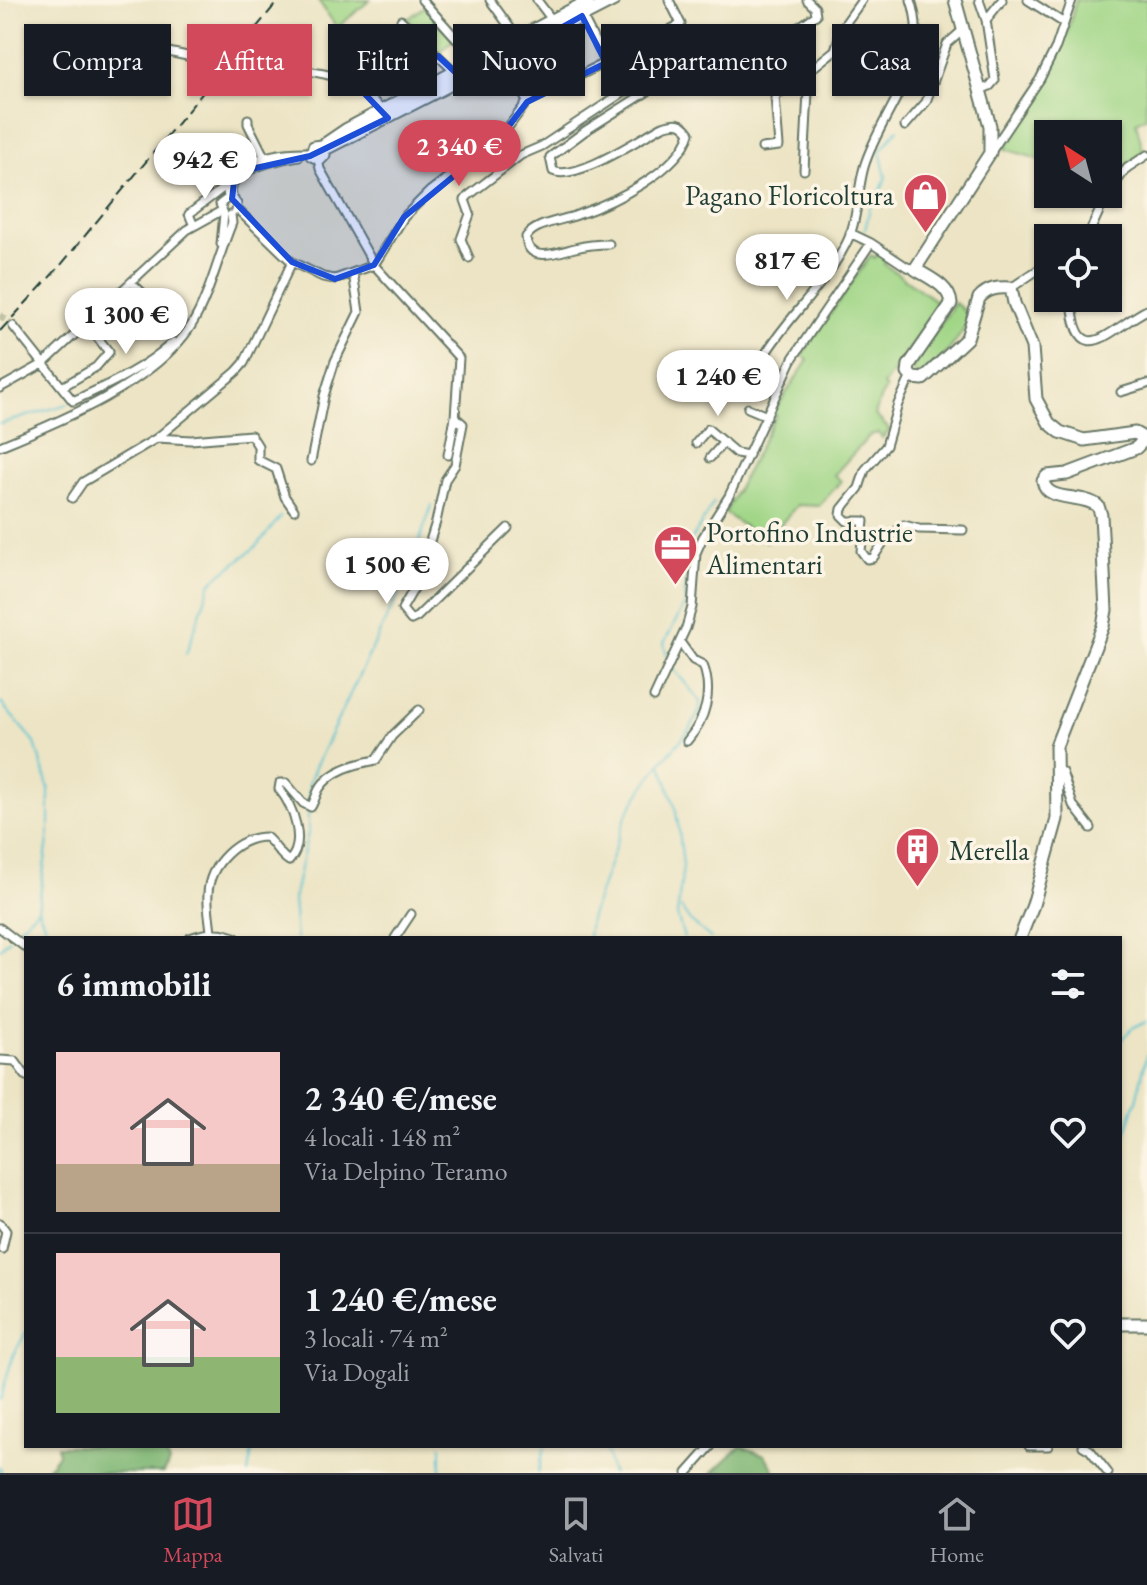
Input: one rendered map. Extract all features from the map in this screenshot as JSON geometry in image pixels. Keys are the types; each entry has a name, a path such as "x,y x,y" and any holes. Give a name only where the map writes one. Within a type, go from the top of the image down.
{"street":[{"path":"422,0 453,35"},
{"path":"490,0 508,24"},
{"path":"537,0 552,20"},
{"path":"547,24 590,0"},
{"path":"564,24 614,0"},
{"path":"669,0 681,24"},
{"path":"803,24 816,15 815,8 807,0"},
{"path":"816,66 835,50 842,28 862,0"},
{"path":"756,382 764,356 845,246 865,165 903,90 909,71 916,20 911,0"},
{"path":"955,0 990,126 990,153"},
{"path":"979,0 986,20 995,80 980,90"},
{"path":"986,20 1002,0"},
{"path":"1028,0 1064,23"},
{"path":"915,269 1040,79 1056,47 1072,0"},
{"path":"582,16 601,53"},
{"path":"401,20 453,70"},
{"path":"905,126 926,102 947,44 963,30"},
{"path":"171,53 206,60 227,77 239,69 286,69 328,76"},
{"path":"230,198 221,203 228,215 292,262 323,277 335,279 353,273 374,265 404,217 430,191 500,138 527,102 601,65"},
{"path":"230,198 234,182 251,169 318,152 453,73"},
{"path":"384,114 453,82"},
{"path":"367,96 384,114"},
{"path":"524,96 527,102"},
{"path":"469,258 461,239 470,214 465,200 468,196 521,155 542,146 617,96"},
{"path":"609,244 578,247 547,256 530,249 526,237 537,228 605,204 673,163 690,133 683,124 673,123 579,170 557,174 550,163 550,157 556,151 641,96"},
{"path":"762,148 779,146 775,96"},
{"path":"804,170 808,96"},
{"path":"248,119 265,158"},
{"path":"318,152 326,182 374,265 459,358 455,417 448,455"},
{"path":"190,228 189,214 227,185 233,173 243,165 285,153 318,152"},
{"path":"1122,172 1147,155"},
{"path":"0,446 121,390 169,354 190,327 204,301 221,250 228,215 237,204 230,198 227,185"},
{"path":"0,388 43,364 190,228 228,215"},
{"path":"850,233 946,289 951,304 909,365 908,373 923,379 967,338 983,294 991,289 1011,288 1034,272"},
{"path":"654,697 680,642 692,607 696,553 703,537 729,496 793,358 871,243"},
{"path":"72,498 83,482 157,438 244,363 292,262"},
{"path":"311,461 324,396 335,361 359,312 353,273"},
{"path":"131,282 170,319"},
{"path":"1011,288 1032,347 1036,399 1049,423 1060,432 1084,440 1135,433 1145,437 1136,448 1067,474 1047,476 1043,481 1043,487 1050,494 1086,499 1098,506 1106,610 1103,626 1056,746 1057,819 1033,905 1021,936"},
{"path":"1074,312 1077,330 1093,341 1108,337 1147,310"},
{"path":"62,387 96,367 109,352 86,323"},
{"path":"13,326 73,401 112,384 161,354 190,327"},
{"path":"911,376 898,404 886,446 869,464 859,488 842,509 841,515 847,521 864,521 861,551 867,559 873,558 885,540 904,525 919,529 963,530"},
{"path":"1121,392 1147,384"},
{"path":"748,408 767,416"},
{"path":"455,417 463,424 455,465 445,480 436,522 416,585 402,609 406,616 411,620 417,617 508,528"},
{"path":"696,443 708,429 736,453 749,455"},
{"path":"157,438 191,440 251,435 258,446 258,460 276,469 285,497 294,510"},
{"path":"710,458 724,442"},
{"path":"680,642 693,660 703,665 709,689 704,713 687,741"},
{"path":"211,932 207,891 220,862 237,844 253,837 266,837 276,845 282,857 289,861 295,855 297,836 294,815 279,789 280,783 286,783 303,803 311,807 319,789 333,775 352,764 376,760 392,736 419,710"},
{"path":"1056,769 1062,772 1073,805 1091,828"},
{"path":"396,936 411,914"},
{"path":"0,928 24,946"},
{"path":"197,936 211,932 232,936"},
{"path":"0,1060 15,1061 24,1073"},
{"path":"0,1223 6,1231 2,1249"},
{"path":"1122,1324 1147,1324"},
{"path":"687,1473 709,1448"},
{"path":"1086,1448 1108,1473"}],"highlighted area":[{"path":"582,16 606,63 527,102 500,138 404,217 374,265 335,279 292,262 232,199 234,182 251,169 310,156 388,118 360,89 438,56 455,72 518,38 525,48"}],"green space":[{"path":"318,0 370,0 342,24 334,24"},
{"path":"1076,0 1147,0 1146,117 1136,122 1143,151 1122,170 1122,120 1034,120 1034,158 1005,149 1067,34"},
{"path":"425,6 453,40 438,53 437,24 412,24 408,19"},
{"path":"879,251 888,258 884,264 940,304 883,386 886,389 875,415 890,430 882,438 878,433 870,435 834,475 841,481 819,506 797,505 766,542 725,513 776,415 773,413 808,360 802,355 871,255 875,258"},
{"path":"955,303 970,316 967,324 941,359 917,375 912,372 914,364"},
{"path":"57,1448 163,1448 169,1462 164,1473 44,1473 58,1454"},
{"path":"739,1448 746,1448 765,1455 776,1473 712,1473"}],"waterway":[{"path":"865,230 871,203 886,177 880,151 898,129"},
{"path":"0,424 68,404"},
{"path":"668,662 664,643 685,604 688,546 714,502"},
{"path":"308,803 309,783 316,765 407,576 432,505"},
{"path":"186,654 211,582 257,546 281,516"},
{"path":"588,936 590,919 626,816 656,769 692,726 699,710 700,701 672,667"},
{"path":"0,702 35,743 49,790 49,833 38,909 49,936"},
{"path":"661,764 675,806 679,830 683,866 677,915 683,936"},
{"path":"296,936 293,900 308,833 308,809"},
{"path":"681,908 690,921 709,936"},
{"path":"13,934 37,910"},
{"path":"0,949 9,939"},
{"path":"1122,1040 1132,1028 1147,1021"},
{"path":"1122,1144 1147,1054"},
{"path":"0,1400 13,1356 24,1336"},
{"path":"248,1473 253,1448"},
{"path":"441,1448 441,1473"},
{"path":"538,1473 544,1448"},
{"path":"606,1448 612,1473"},
{"path":"0,1467 1,1473"}],"tunnel":[{"path":"0,315 13,326"}],"railway":[{"path":"0,331 60,266 279,0"}],"place":[{"name":"Pagano Floricoltura","path":"925,234"},
{"name":"Portofino Industrie Alimentari","path":"675,587"},
{"name":"Merella","path":"918,889"}]}
